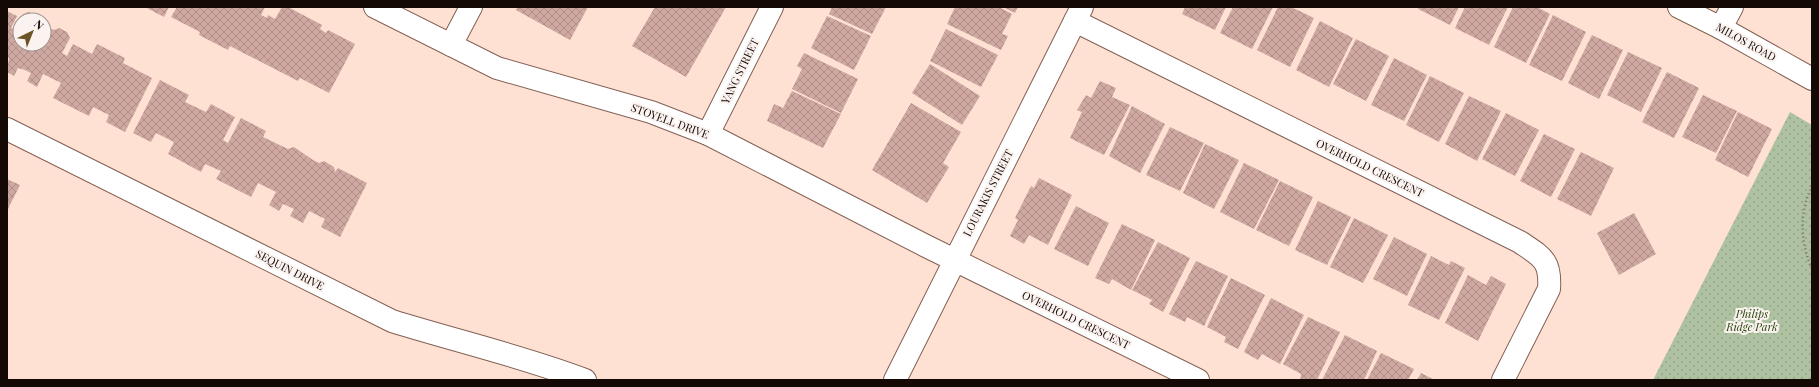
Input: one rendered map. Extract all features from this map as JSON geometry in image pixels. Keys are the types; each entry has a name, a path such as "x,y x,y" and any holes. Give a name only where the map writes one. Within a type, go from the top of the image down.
{"street":[{"name":"STOYELL DRIVE","path":"375,7 497,68 650,112 708,134 926,246 955,259"},
{"path":"452,45 471,7"},
{"name":"YANG STREET","path":"708,134 772,7"},
{"name":"MILOS ROAD","path":"1679,7 1721,28 1812,79"},
{"path":"1721,28 1732,7"},
{"name":"LOURAKIS STREET","path":"895,380 1079,14"},
{"name":"OVERHOLD CRESCENT","path":"1079,14 1520,242 1543,258 1550,274 1548,289 1503,380"},
{"name":"SEQUIN DRIVE","path":"7,129 392,321 458,342 520,357 585,380"},
{"name":"OVERHOLD CRESCENT","path":"955,259 1198,380"}],"path":[{"path":"1812,186 1808,195 1802,219 1804,247 1812,269"}],"green space":[{"name":"Philips Ridge Park","path":"1790,112 1812,125 1812,380 1653,380"}],"building":[{"path":"145,7 169,7 164,17"},
{"path":"177,7 265,7 261,15 267,18 268,15 275,19 282,7 288,7 322,25 320,29 326,33 328,30 355,44 329,93 300,78 298,81 230,46 228,50 199,35 200,32 171,17"},
{"path":"517,7 588,7 570,40 516,10"},
{"path":"655,7 726,7 686,77 632,46"},
{"path":"832,7 886,7 872,34 829,14"},
{"path":"955,7 999,7 1012,14 1002,34 1008,36 1001,50 947,24"},
{"path":"1003,7 1018,7 1015,13"},
{"path":"1185,7 1226,7 1215,30 1182,14"},
{"path":"1233,7 1273,7 1252,49 1220,33"},
{"path":"1278,7 1291,7 1314,18 1290,67 1257,50"},
{"path":"1419,7 1459,7 1450,25 1418,9"},
{"path":"1465,7 1508,7 1489,45 1455,28"},
{"path":"1513,7 1537,7 1550,14 1526,63 1494,47"},
{"path":"7,11 12,14 12,52 52,52 52,29 54,30 59,28 67,32 70,38 62,53 67,56 73,44 92,54 97,44 125,58 123,63 152,78 125,132 106,122 109,115 93,107 89,116 53,98 61,83 43,74 37,87 27,81 31,73 25,70 18,68 14,76 7,72 9,58 7,57"},
{"path":"1553,15 1586,32 1562,81 1529,65"},
{"path":"827,16 871,36 854,70 811,48"},
{"path":"1320,21 1353,38 1329,87 1296,70"},
{"path":"946,29 998,55 981,87 930,61"},
{"path":"1592,35 1623,50 1599,99 1568,83"},
{"path":"1356,39 1389,56 1366,101 1333,84"},
{"path":"1628,52 1662,68 1641,112 1607,95"},
{"path":"804,53 858,79 841,113 792,89 802,69 797,66"},
{"path":"1394,58 1427,75 1404,121 1371,105"},
{"path":"930,64 980,96 962,125 912,93"},
{"path":"1667,72 1699,88 1674,138 1642,122"},
{"path":"1430,76 1464,93 1439,142 1406,125"},
{"path":"160,80 189,95 185,102 206,112 211,104 235,117 223,140 228,143 241,118 266,131 263,137 288,149 294,147 319,163 324,161 334,167 335,172 338,168 367,183 340,237 321,227 325,219 309,211 303,223 290,216 294,209 283,204 279,211 269,205 276,192 258,183 251,197 216,179 221,171 205,164 201,172 168,154 174,142 156,133 151,142 133,133"},
{"path":"1100,81 1116,88 1112,97 1130,105 1104,155 1070,138 1082,112 1077,110 1086,95 1091,98"},
{"path":"792,91 841,114 823,148 767,121 774,104 783,108"},
{"path":"1703,95 1737,111 1716,153 1682,137"},
{"path":"1469,96 1501,111 1477,161 1445,144"},
{"path":"911,103 961,132 943,163 949,167 927,203 872,170"},
{"path":"1132,106 1165,124 1140,173 1109,156"},
{"path":"1738,112 1772,129 1748,177 1715,160"},
{"path":"1506,113 1539,130 1515,176 1482,159"},
{"path":"1170,127 1204,143 1180,191 1146,175"},
{"path":"1544,134 1575,149 1551,197 1520,181"},
{"path":"1205,144 1239,160 1214,209 1183,193"},
{"path":"1581,152 1614,168 1591,216 1557,199"},
{"path":"1244,163 1279,180 1254,229 1220,212"},
{"path":"1039,178 1072,195 1048,245 1029,235 1024,244 1010,236 1018,220 1015,218 1031,186 1034,188"},
{"path":"7,179 20,185 7,211"},
{"path":"1280,181 1313,197 1289,246 1256,230"},
{"path":"1318,201 1351,217 1327,265 1295,250"},
{"path":"1076,206 1109,223 1088,266 1054,249"},
{"path":"1634,213 1656,254 1619,275 1597,233"},
{"path":"1354,218 1388,235 1363,283 1330,267"},
{"path":"1122,224 1155,240 1131,290 1112,279 1109,284 1095,278"},
{"path":"1394,237 1427,254 1407,296 1373,279"},
{"path":"1158,242 1190,258 1163,312 1149,304 1152,300 1132,290"},
{"path":"1431,256 1449,265 1451,261 1465,268 1439,320 1408,305"},
{"path":"1196,261 1228,276 1204,326 1187,317 1185,322 1169,314"},
{"path":"1468,275 1486,285 1491,276 1506,284 1478,341 1445,323"},
{"path":"1231,278 1265,295 1238,349 1224,342 1226,337 1207,327"},
{"path":"1271,298 1304,315 1280,364 1262,354 1258,360 1244,352"},
{"path":"1308,317 1340,332 1317,380 1300,380 1301,374 1283,364"},
{"path":"1345,335 1377,351 1364,380 1322,380"},
{"path":"1381,353 1414,369 1408,380 1367,380"},
{"path":"1421,373 1435,380 1417,380"}]}
